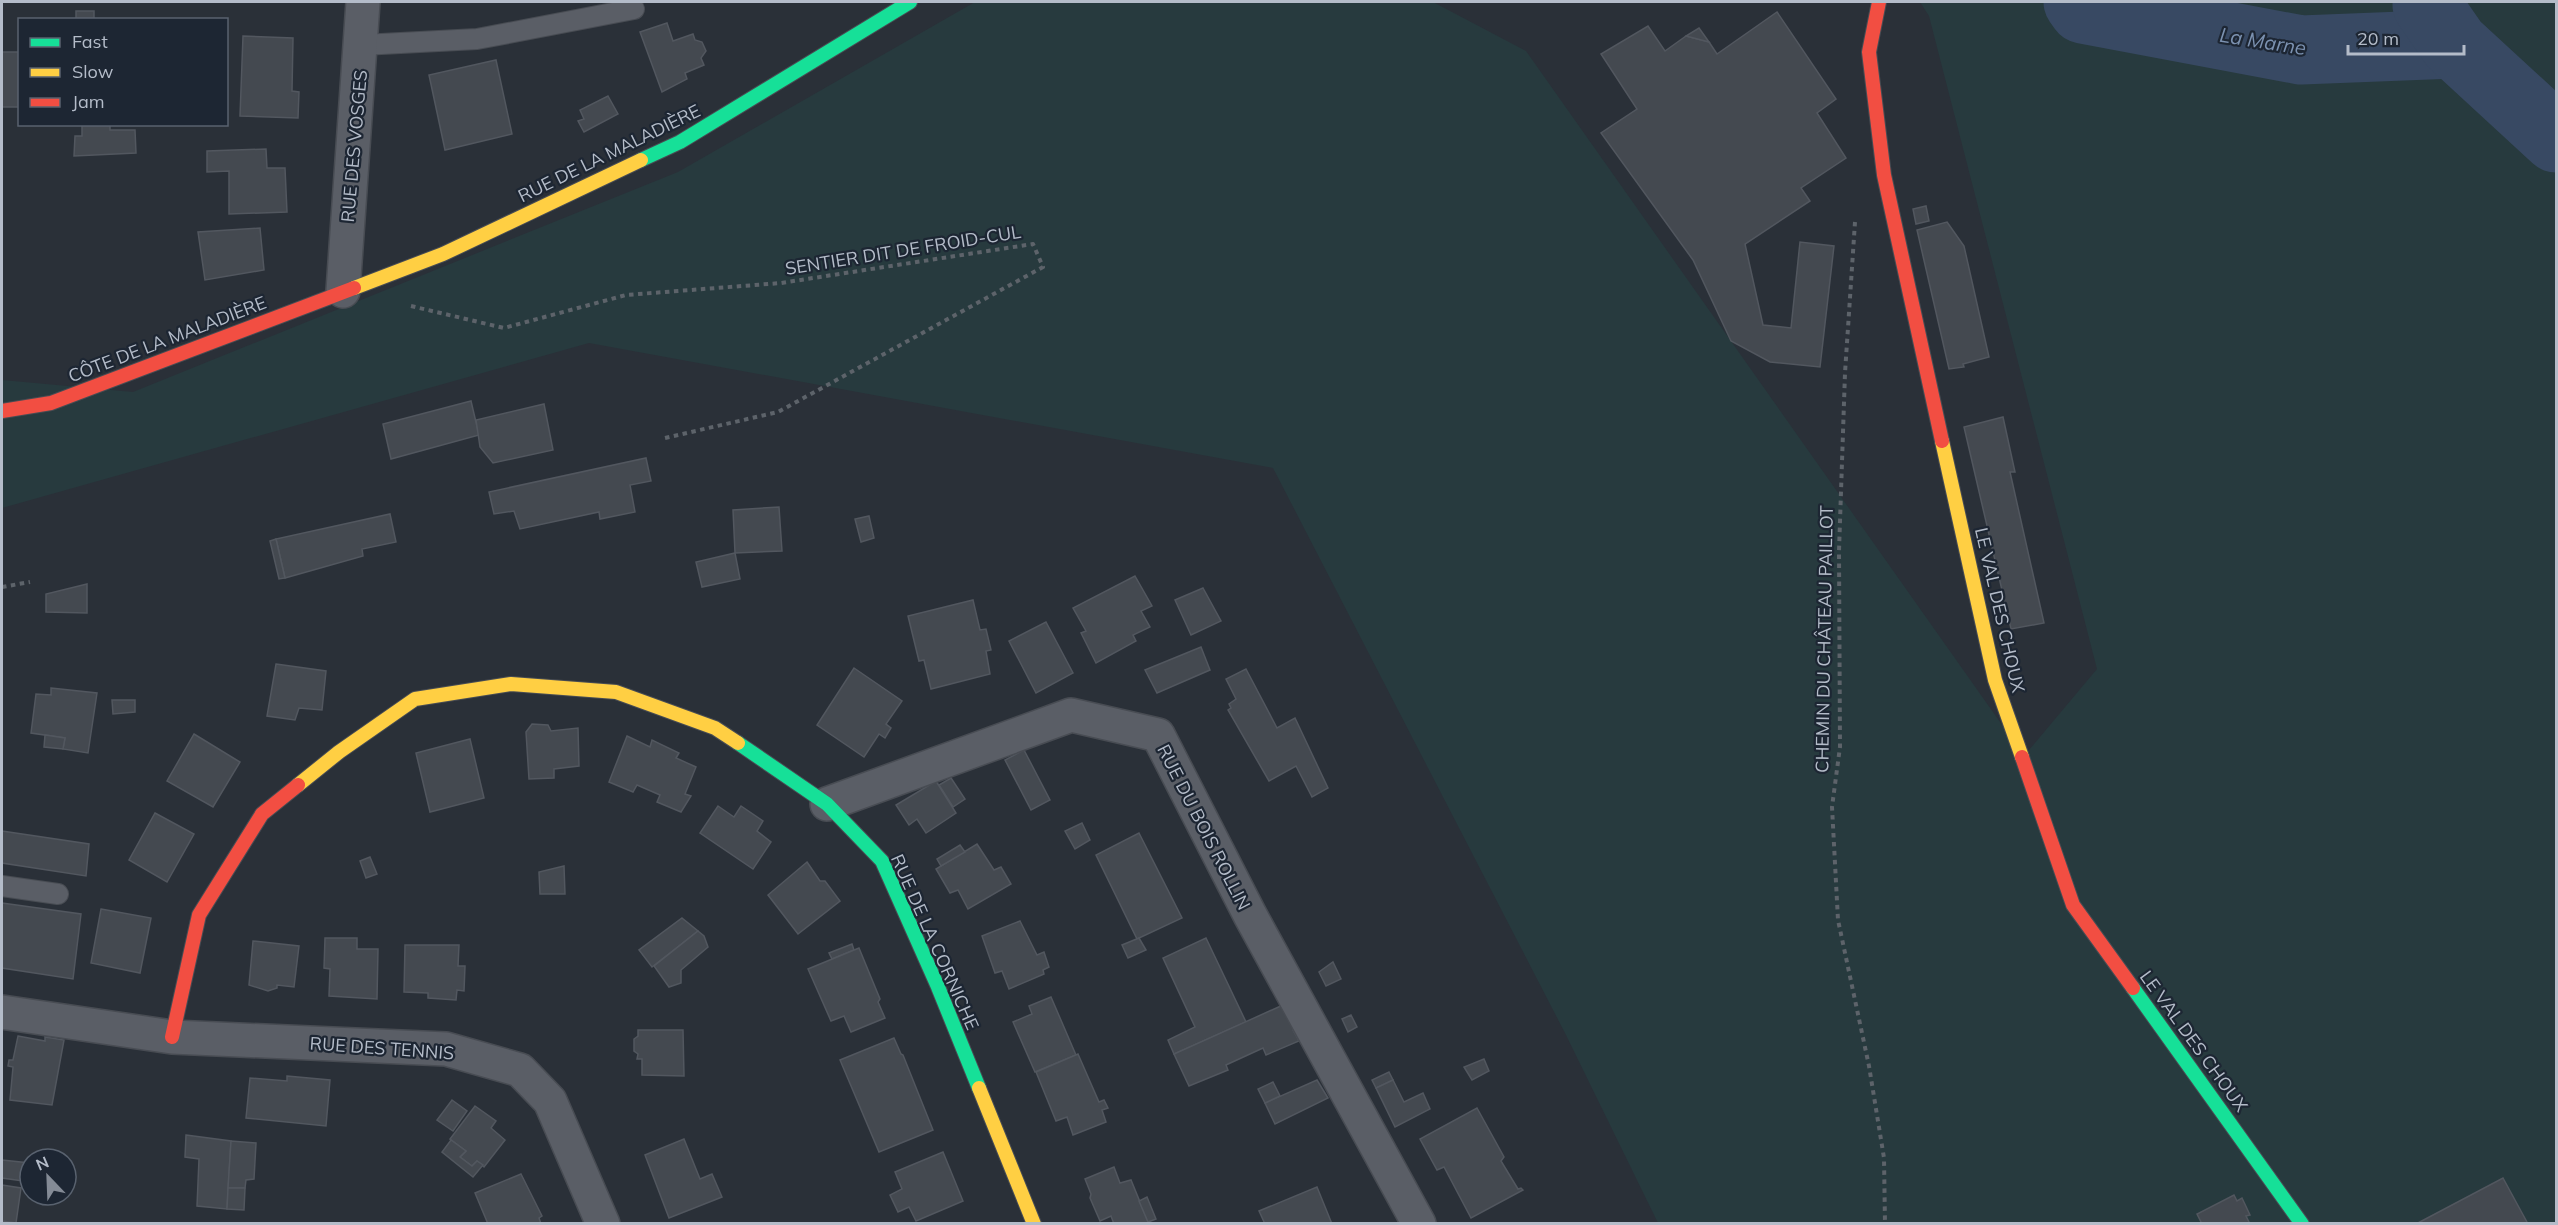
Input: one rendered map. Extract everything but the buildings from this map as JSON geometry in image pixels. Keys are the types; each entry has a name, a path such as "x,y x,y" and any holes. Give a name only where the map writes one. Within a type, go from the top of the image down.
{"street":[{"name":"RUE DES VOSGES","path":"343,291 362,45 363,2"},
{"name":"RUE DE LA MALADIÈRE","path":"343,291 443,254 680,142 910,2"},
{"name":"LE VAL DES CHOUX","path":"1879,2 1869,52 1884,175 1995,680 2073,905 2302,1224"},
{"name":"CÔTE DE LA MALADIÈRE","path":"2,411 51,403 343,291"},
{"name":"RUE DE LA CORNICHE","path":"172,1037 199,915 262,814 339,752 415,699 511,684 616,692 716,728 827,804 882,861 938,987 1034,1224"},
{"name":"RUE DU BOIS ROLLIN","path":"827,804 1071,715 1158,735 1250,915 1419,1224"},
{"name":"RUE DES TENNIS","path":"2,1012 172,1037 446,1049 520,1070 550,1101 603,1224"}],"lane":[{"path":"362,45 477,39 634,9"},
{"path":"2,886 58,894"}],"path":[{"name":"CHEMIN DU CHÂTEAU PAILLOT","path":"1856,215 1852,238 1845,373 1839,551 1840,747 1832,807 1838,920 1869,1066 1884,1158 1885,1224"},
{"name":"SENTIER DIT DE FROID-CUL","path":"400,304 504,328 626,295 781,283 1033,244 1044,267 778,412 665,438"},
{"path":"2,587 30,582"}],"green space":[{"path":"975,2 1433,2 1526,51 2024,756 2097,669 1929,16 1920,2 2556,2 2556,1223 1658,1223 1566,1035 1273,468 589,343 2,508 2,380 133,392 678,172"}],"waterway":[{"name":"La Marne","path":"2078,2 2083,9 2301,50 2454,44"},
{"name":"La Marne","path":"2427,5 2454,44 2556,138"}],"traffic: fast":[{"path":"641,160 680,142 910,2"},
{"path":"738,743 827,804 882,861 938,987 979,1088"},
{"path":"2133,988 2302,1224"}],"traffic: slow":[{"path":"354,288 443,254 641,160"},
{"path":"1942,441 1995,680 2022,757"},
{"path":"298,785 339,752 415,699 511,684 616,692 715,728 738,743"},
{"path":"979,1088 1034,1224"}],"traffic: jam":[{"path":"1879,2 1869,52 1884,175 1942,441"},
{"path":"2,411 51,403 354,288"},
{"path":"2022,757 2073,905 2133,988"},
{"path":"172,1037 199,915 262,814 298,785"}]}
